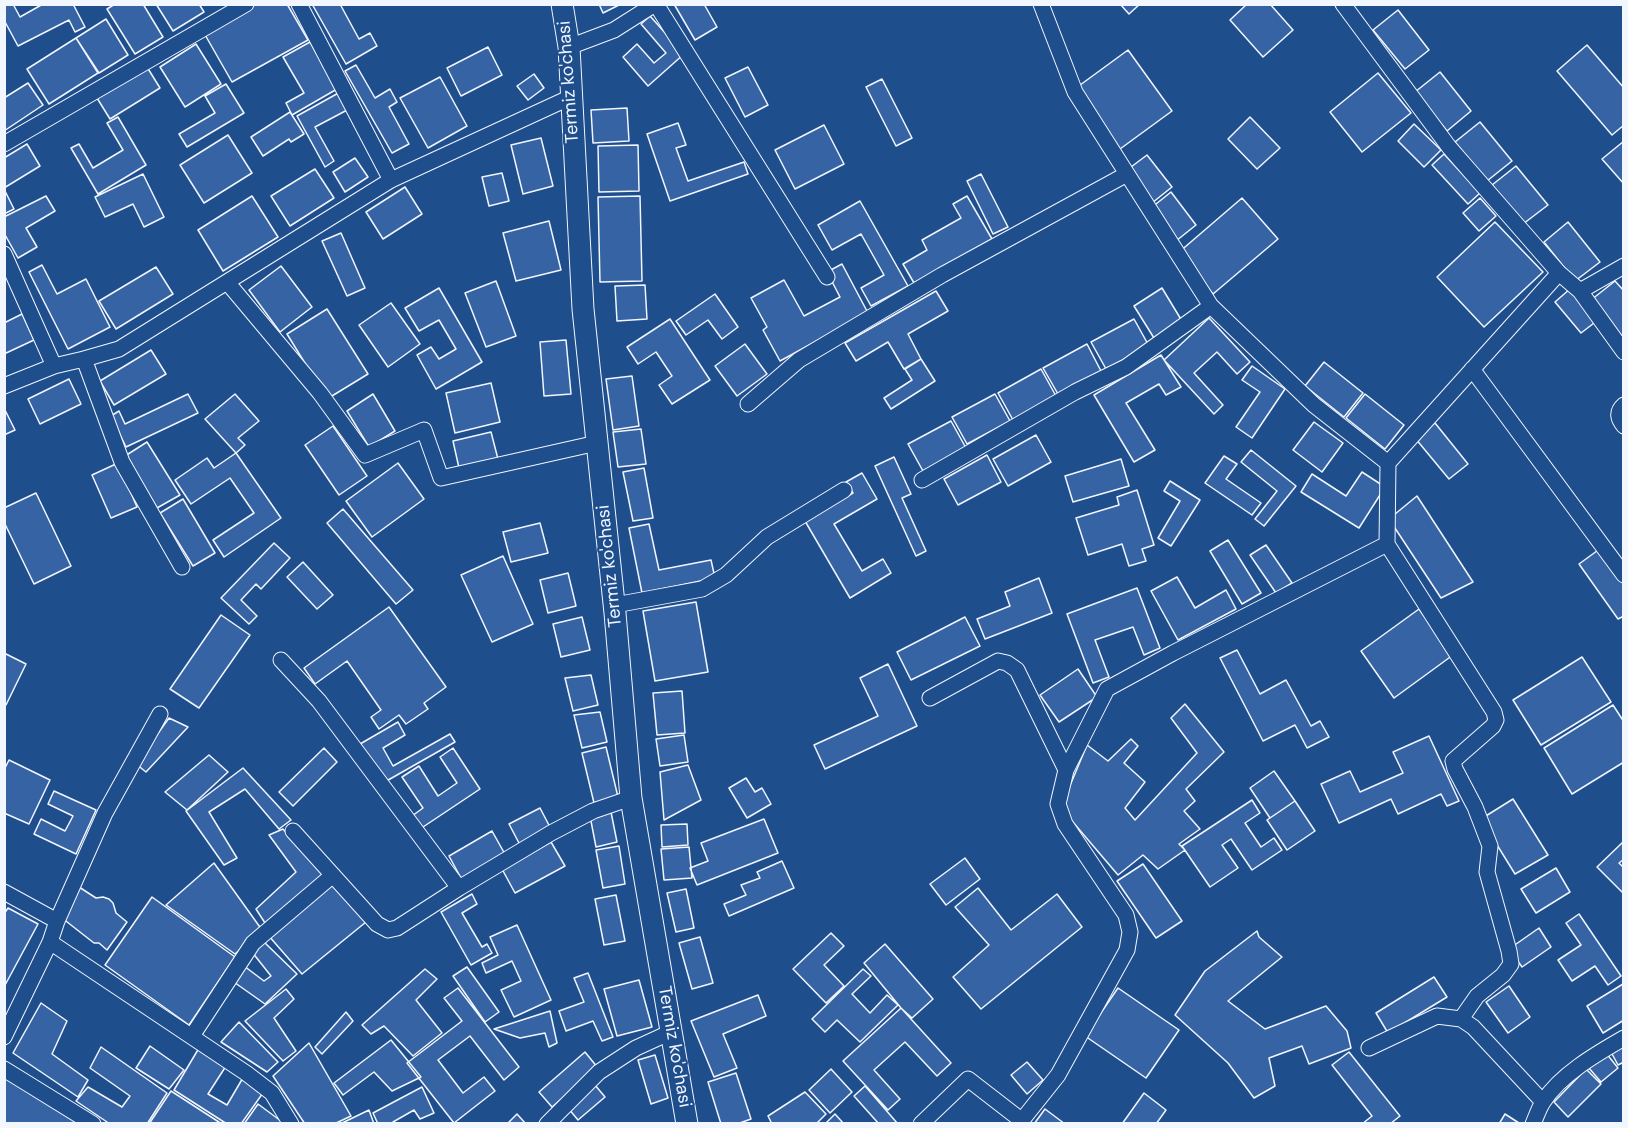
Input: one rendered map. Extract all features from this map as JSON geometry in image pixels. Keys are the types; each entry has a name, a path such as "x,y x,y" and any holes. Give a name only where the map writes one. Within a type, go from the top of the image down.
{"main road":[{"name":"Termiz ko'chasi","path":"562,4 568,47 583,309 615,605 631,798 687,1124"}],"street":[{"path":"4,144 246,4"},
{"path":"299,4 391,180"},
{"path":"568,47 614,30 656,4 826,277"},
{"path":"1041,4 1075,92 1211,306 1314,405 1388,463"},
{"path":"1343,4 1449,147 1559,273 1580,291 1623,352"},
{"path":"4,386 54,366 119,349 391,180 571,97"},
{"path":"748,404 799,360 942,275 1127,174"},
{"path":"4,254 54,366"},
{"path":"1580,291 1623,266"},
{"path":"1461,1019 1477,996 1503,975 1511,964 1487,872 1490,846 1475,807 1453,761 1493,726 1496,720 1494,712 1387,544 1388,463 1559,273"},
{"path":"227,282 320,393 365,455 424,430 441,478 597,443"},
{"path":"922,480 1075,392 1126,367 1211,306"},
{"path":"84,359 123,462 182,567"},
{"path":"1473,369 1623,575"},
{"path":"1623,405 1618,415 1623,426"},
{"path":"615,605 702,589 726,575 767,537 844,490"},
{"path":"921,1124 968,1079 1020,1122 1058,1075 1127,951 1130,932 1126,915 1065,824 1058,804 1066,770 1107,689 1387,544"},
{"path":"281,660 319,701 459,888"},
{"path":"930,698 998,661 1007,663 1017,670 1066,770"},
{"path":"4,1037 50,942 105,813 160,714"},
{"path":"293,831 377,924 388,930 398,928 459,888 572,822 593,811 631,798"},
{"path":"192,1036 253,943 333,875"},
{"path":"4,892 57,921"},
{"path":"50,942 246,1072 272,1093 291,1124"},
{"path":"1369,1048 1437,1016 1461,1019 1473,1027 1543,1102"},
{"path":"547,1124 599,1072 636,1047 671,1032"},
{"path":"1533,1124 1543,1102 1563,1079 1623,1038"},
{"path":"4,1070 93,1124"}],"building":[{"path":"4,4 13,4 20,17 43,4 73,4 85,27 75,32 69,20 18,46 4,20"},
{"path":"115,4 143,4 163,37 135,54 107,9"},
{"path":"156,4 199,4 204,12 173,31"},
{"path":"254,4 287,4 308,40 232,82 204,33"},
{"path":"312,4 340,4 359,39 370,33 377,46 346,64"},
{"path":"599,4 621,4 603,13"},
{"path":"674,4 704,4 717,27 695,40"},
{"path":"1120,4 1140,4 1129,14"},
{"path":"1247,4 1270,4 1293,30 1263,57 1230,20"},
{"path":"1398,10 1429,50 1405,69 1373,30"},
{"path":"650,16 684,54 648,86 623,57 637,44 654,63 666,53 641,24"},
{"path":"106,19 128,55 99,73 76,38"},
{"path":"76,38 98,73 49,104 27,69"},
{"path":"310,42 337,89 292,115 286,103 304,93 283,57"},
{"path":"196,44 221,84 185,107 160,67"},
{"path":"1587,45 1624,88 1624,125 1612,135 1557,71"},
{"path":"488,47 502,75 461,96 447,68"},
{"path":"1128,50 1172,111 1120,149 1076,88"},
{"path":"356,65 375,98 390,89 397,102 389,107 409,144 392,153 345,71"},
{"path":"147,67 160,88 110,119 97,98"},
{"path":"748,67 768,105 745,117 725,78"},
{"path":"1440,72 1471,111 1447,131 1415,92"},
{"path":"1378,73 1411,113 1362,152 1330,112"},
{"path":"534,74 544,88 528,100 517,86"},
{"path":"440,77 467,126 428,148 400,98"},
{"path":"882,79 912,138 896,146 866,87"},
{"path":"28,83 43,105 4,131 4,98"},
{"path":"226,84 244,113 187,147 179,134 215,113 205,96"},
{"path":"342,91 351,108 315,127 334,161 325,167 297,116"},
{"path":"627,108 629,141 593,143 591,110"},
{"path":"290,112 304,134 291,142 289,139 263,156 251,137"},
{"path":"118,117 146,165 98,194 71,148 79,144 93,168 123,150 107,123"},
{"path":"1250,117 1280,148 1257,169 1228,139"},
{"path":"1480,122 1512,161 1487,181 1455,142"},
{"path":"678,123 686,145 676,148 688,181 744,162 748,174 670,201 647,134"},
{"path":"1414,124 1441,150 1424,167 1398,141"},
{"path":"824,125 844,164 795,189 775,150"},
{"path":"228,135 252,173 204,203 180,165"},
{"path":"541,138 553,186 523,194 511,145"},
{"path":"1624,141 1624,184 1602,159"},
{"path":"27,144 40,166 4,188 4,158"},
{"path":"638,145 639,191 599,192 598,146"},
{"path":"1444,154 1480,193 1468,204 1432,165"},
{"path":"1147,155 1172,187 1152,203 1127,170"},
{"path":"355,158 368,177 345,192 333,172"},
{"path":"1516,166 1548,205 1523,224 1492,185"},
{"path":"315,169 334,198 290,226 271,196"},
{"path":"502,173 509,201 489,206 482,177"},
{"path":"143,174 164,217 144,227 133,204 105,217 95,197"},
{"path":"981,174 1008,227 993,234 967,181"},
{"path":"405,187 422,214 383,239 366,212"},
{"path":"4,189 14,209 4,214"},
{"path":"1171,192 1196,225 1176,241 1151,208"},
{"path":"46,196 55,211 26,228 37,247 18,258 4,233 4,217"},
{"path":"252,196 278,237 223,271 198,230"},
{"path":"640,196 642,281 600,282 598,197"},
{"path":"967,196 992,239 914,283 903,264 927,250 922,240 961,218 953,204"},
{"path":"1242,198 1278,239 1213,294 1178,253"},
{"path":"1480,198 1496,216 1479,231 1463,213"},
{"path":"860,201 908,286 871,306 861,288 884,275 861,234 832,250 818,225"},
{"path":"549,221 561,270 516,281 503,233"},
{"path":"1495,222 1543,272 1484,327 1437,277"},
{"path":"1568,222 1600,262 1575,281 1544,242"},
{"path":"341,233 365,288 347,296 322,241"},
{"path":"842,264 868,313 780,361 763,330 767,327 751,298 784,280 804,316 840,297 827,272"},
{"path":"42,265 57,294 86,279 110,327 68,349 29,272"},
{"path":"281,266 312,307 280,332 249,290"},
{"path":"156,267 173,294 116,329 99,301"},
{"path":"496,281 516,336 486,347 465,293"},
{"path":"1615,281 1624,291 1624,339 1591,300"},
{"path":"645,285 647,319 617,321 615,286"},
{"path":"439,288 482,362 436,389 417,355 431,347 439,359 456,349 439,320 419,331 405,308"},
{"path":"1162,288 1182,321 1154,338 1134,306"},
{"path":"1571,288 1598,320 1581,333 1555,302"},
{"path":"936,291 948,311 908,334 921,359 904,369 888,342 856,361 845,343"},
{"path":"715,294 738,327 722,339 708,320 686,335 676,321"},
{"path":"391,303 420,344 388,367 359,325"},
{"path":"327,309 368,374 327,399 287,334"},
{"path":"22,314 34,340 4,354 4,323"},
{"path":"1209,318 1250,362 1237,374 1217,352 1194,373 1223,405 1214,414 1164,360"},
{"path":"670,319 710,380 672,404 659,385 672,376 656,352 638,364 627,347"},
{"path":"1134,319 1149,346 1106,369 1091,342"},
{"path":"566,340 571,394 544,396 540,342"},
{"path":"745,344 767,374 737,396 715,366"},
{"path":"1087,344 1101,371 1058,394 1043,368"},
{"path":"151,350 166,374 114,405 100,381"},
{"path":"1161,355 1181,387 1166,395 1159,384 1126,403 1155,450 1134,462 1094,395"},
{"path":"921,359 935,381 891,409 884,398 912,380 905,369"},
{"path":"1324,362 1363,393 1344,417 1305,386"},
{"path":"1252,366 1285,389 1252,438 1236,427 1260,392 1242,380"},
{"path":"1041,369 1056,396 1013,420 998,393"},
{"path":"632,376 639,426 613,430 606,379"},
{"path":"69,379 81,404 40,424 28,399"},
{"path":"491,383 500,422 455,433 446,393"},
{"path":"188,394 198,413 126,447 111,416 119,411 125,424"},
{"path":"235,394 259,421 238,438 245,445 236,453 205,419"},
{"path":"373,394 395,431 369,447 347,411"},
{"path":"995,394 1010,421 967,444 952,417"},
{"path":"1365,394 1404,425 1385,449 1346,418"},
{"path":"4,408 15,430 4,435"},
{"path":"951,421 966,448 923,471 908,444"},
{"path":"1314,422 1343,443 1322,472 1293,450"},
{"path":"1435,423 1468,464 1449,479 1415,438"},
{"path":"333,426 367,476 339,495 305,445"},
{"path":"641,429 646,464 618,467 613,432"},
{"path":"491,432 498,459 459,468 453,441"},
{"path":"1036,435 1051,462 1008,486 993,459"},
{"path":"147,442 180,495 157,508 125,456"},
{"path":"1251,450 1296,486 1264,526 1255,519 1277,491 1241,462"},
{"path":"236,453 281,518 224,557 213,540 254,513 230,478 191,504 175,480 207,458 214,468"},
{"path":"987,455 1001,482 958,505 944,479"},
{"path":"1224,456 1237,464 1226,479 1261,503 1252,515 1205,483"},
{"path":"894,457 911,494 902,498 926,551 916,556 875,466"},
{"path":"1121,459 1129,486 1073,502 1065,476"},
{"path":"118,463 137,507 111,518 92,475"},
{"path":"398,463 424,499 372,537 346,501"},
{"path":"644,468 653,518 633,521 623,472"},
{"path":"1362,472 1385,487 1359,528 1301,492 1312,474 1346,496"},
{"path":"862,473 877,499 834,524 862,571 883,559 891,573 850,598 805,521 853,493 846,482"},
{"path":"1170,481 1200,500 1171,546 1158,538 1180,501 1164,491"},
{"path":"1137,490 1154,545 1142,549 1146,561 1129,566 1122,544 1088,555 1076,518 1119,505 1117,497"},
{"path":"36,493 71,566 34,584 4,522 4,508"},
{"path":"1417,496 1473,582 1441,598 1389,519"},
{"path":"183,499 215,553 193,566 160,513"},
{"path":"343,509 413,590 396,604 327,523"},
{"path":"540,523 548,553 511,562 503,532"},
{"path":"649,524 659,570 711,560 715,578 642,593 629,528"},
{"path":"1228,540 1261,593 1242,604 1210,551"},
{"path":"274,543 290,558 261,589 256,584 241,600 257,616 249,624 221,598"},
{"path":"1266,545 1292,583 1276,593 1250,555"},
{"path":"1601,548 1624,578 1624,616 1618,619 1579,564"},
{"path":"503,556 533,624 492,642 461,575"},
{"path":"303,562 333,595 317,609 287,577"},
{"path":"568,573 576,606 548,613 540,580"},
{"path":"1177,577 1195,608 1226,590 1236,609 1178,640 1151,591"},
{"path":"1039,578 1052,613 985,639 977,619 1010,606 1005,592"},
{"path":"1137,588 1160,648 1144,655 1133,627 1095,640 1109,677 1093,683 1067,614"},
{"path":"696,602 708,672 655,681 643,611"},
{"path":"389,607 446,687 424,703 428,709 406,724 399,715 379,729 371,717 381,710 347,661 315,684 304,668"},
{"path":"1419,609 1453,655 1394,698 1361,651"},
{"path":"221,615 250,635 199,708 170,689"},
{"path":"582,617 590,650 561,657 553,624"},
{"path":"965,617 980,646 911,680 897,652"},
{"path":"1237,650 1260,694 1286,680 1311,726 1320,721 1329,737 1307,748 1295,725 1263,741 1220,658"},
{"path":"4,653 26,664 6,705 4,705"},
{"path":"1582,657 1611,702 1541,745 1513,700"},
{"path":"888,664 917,726 825,769 814,745 878,716 860,678"},
{"path":"1078,669 1097,697 1059,722 1040,695"},
{"path":"591,675 598,705 573,711 565,678"},
{"path":"682,691 685,733 657,735 653,693"},
{"path":"1185,704 1224,752 1186,789 1195,801 1184,811 1200,829 1179,844 1185,850 1158,869 1143,855 1118,875 1066,814 1064,800 1087,745 1108,761 1131,739 1138,746 1124,763 1145,782 1125,808 1135,820 1197,753 1171,718"},
{"path":"1613,705 1624,722 1624,762 1572,794 1544,748"},
{"path":"600,712 607,742 582,748 574,715"},
{"path":"169,718 188,727 146,772 136,764"},
{"path":"398,722 405,735 383,748 393,766 450,734 455,742 383,783 360,744"},
{"path":"684,735 688,762 660,766 656,739"},
{"path":"1429,736 1459,801 1447,806 1441,794 1398,814 1391,799 1339,823 1321,784 1350,771 1360,792 1403,773 1393,752"},
{"path":"606,747 618,797 594,803 582,753"},
{"path":"324,748 337,762 293,806 279,792"},
{"path":"453,748 480,789 420,829 412,816 423,808 402,777 419,766 438,796 457,783 440,757"},
{"path":"209,755 228,772 187,810 165,792"},
{"path":"9,760 50,780 29,824 4,813 4,770"},
{"path":"688,765 701,800 664,820 660,772"},
{"path":"243,768 291,820 279,829 245,789 209,812 237,858 224,865 186,811"},
{"path":"1274,771 1295,801 1270,818 1250,788"},
{"path":"746,778 755,792 762,788 771,804 747,818 729,788"},
{"path":"54,791 96,810 76,854 34,834 41,819 65,831 73,816 48,804"},
{"path":"1513,799 1548,855 1515,874 1481,819"},
{"path":"1252,800 1260,813 1245,823 1261,847 1274,838 1282,850 1252,870 1231,839 1222,845 1238,868 1210,887 1182,846"},
{"path":"1295,801 1315,831 1287,850 1267,820"},
{"path":"540,808 551,829 520,845 509,824"},
{"path":"611,812 617,842 596,847 590,816"},
{"path":"764,819 778,853 697,885 690,868 708,861 701,843"},
{"path":"687,824 688,845 662,847 661,825"},
{"path":"283,829 323,875 265,923 256,909 296,872 269,835"},
{"path":"492,831 506,856 462,880 449,856"},
{"path":"551,842 565,866 515,893 502,869"},
{"path":"1623,842 1624,859 1619,863 1624,868 1624,894 1597,867"},
{"path":"619,846 625,884 603,888 596,850"},
{"path":"689,847 692,878 664,880 661,849"},
{"path":"965,858 980,879 946,905 930,884"},
{"path":"782,861 794,888 729,916 724,904 746,895 741,885 760,878 757,872"},
{"path":"214,863 262,930 235,954 166,905"},
{"path":"1143,864 1182,921 1156,938 1117,881"},
{"path":"1556,868 1570,892 1536,913 1521,889"},
{"path":"333,881 366,922 302,974 268,935"},
{"path":"79,887 96,898 109,899 116,913 127,922 107,950 99,943 94,943 62,918"},
{"path":"978,888 1011,930 1057,894 1082,927 981,1009 953,977 989,945 955,907"},
{"path":"686,889 694,928 676,932 667,893"},
{"path":"472,894 477,904 462,913 482,947 487,944 492,953 471,965 441,912"},
{"path":"616,895 625,941 604,945 595,899"},
{"path":"152,897 235,957 189,1025 105,965"},
{"path":"8,908 38,924 4,987 4,914"},
{"path":"1579,914 1621,976 1608,985 1595,966 1572,981 1558,960 1581,945 1566,923"},
{"path":"517,925 551,1000 514,1017 501,990 521,981 512,961 486,973 482,963 498,955 490,937"},
{"path":"1539,928 1551,947 1522,967 1509,949"},
{"path":"1257,931 1259,937 1282,957 1228,1001 1265,1029 1326,1006 1347,1031 1351,1048 1309,1064 1302,1046 1269,1058 1275,1086 1254,1098 1228,1063 1175,1015 1205,971"},
{"path":"831,933 844,946 824,965 844,986 826,1003 793,969"},
{"path":"700,937 713,983 692,989 679,943"},
{"path":"263,941 297,974 265,1004 231,980 244,966 264,981 271,976 252,952"},
{"path":"885,944 933,999 912,1018 864,963"},
{"path":"467,967 499,1012 485,1022 453,976"},
{"path":"425,969 437,979 416,1000 442,1033 413,1056 384,1026 371,1034 362,1025"},
{"path":"863,969 871,976 852,994 870,1013 887,995 898,1005 860,1042 837,1020 825,1032 812,1019"},
{"path":"588,973 613,1037 602,1041 593,1021 566,1031 559,1011 584,1002 574,978"},
{"path":"1434,977 1447,997 1388,1033 1376,1013"},
{"path":"639,980 652,1027 617,1036 604,989"},
{"path":"1623,984 1624,1020 1603,1033 1587,1006"},
{"path":"1509,986 1530,1017 1508,1033 1486,1002"},
{"path":"458,988 519,1067 504,1080 470,1036 438,1060 463,1093 484,1077 495,1091 454,1123 407,1063 462,1021 444,998"},
{"path":"1118,988 1179,1030 1146,1078 1085,1036"},
{"path":"286,989 294,999 274,1018 296,1051 283,1061 245,1021"},
{"path":"758,995 766,1016 723,1034 737,1068 714,1077 691,1021"},
{"path":"41,1003 67,1021 52,1054 88,1080 78,1097 13,1053"},
{"path":"901,1008 951,1063 937,1076 905,1042 874,1070 900,1099 888,1110 843,1061"},
{"path":"550,1011 557,1043 549,1047 545,1033 520,1038 494,1029"},
{"path":"346,1012 353,1021 322,1054 315,1047"},
{"path":"239,1022 278,1062 267,1072 221,1042"},
{"path":"391,1040 421,1077 392,1091 374,1072 343,1095 334,1083"},
{"path":"309,1043 351,1116 334,1124 305,1124 273,1076"},
{"path":"1624,1045 1624,1062 1618,1065 1611,1052"},
{"path":"150,1046 184,1070 169,1089 136,1068"},
{"path":"101,1047 167,1093 147,1124 110,1124 76,1101 88,1087 122,1107 130,1096 90,1068"},
{"path":"199,1048 226,1066 208,1094 227,1105 244,1076 265,1090 241,1124 227,1124 174,1090"},
{"path":"585,1052 598,1068 552,1107 539,1092"},
{"path":"1349,1052 1400,1116 1390,1124 1362,1124 1372,1116 1332,1065"},
{"path":"1606,1053 1618,1068 1601,1082 1588,1067"},
{"path":"655,1055 668,1098 651,1104 638,1060"},
{"path":"1027,1062 1043,1080 1027,1094 1011,1075"},
{"path":"831,1069 852,1092 830,1113 809,1090"},
{"path":"1586,1069 1601,1084 1568,1117 1554,1102"},
{"path":"736,1073 751,1119 737,1124 721,1124 708,1082"},
{"path":"4,1074 78,1121 76,1124 4,1124"},
{"path":"595,1085 605,1097 578,1120 568,1108"},
{"path":"865,1086 898,1124 879,1124 854,1096"},
{"path":"422,1087 434,1113 420,1119 414,1110 393,1124 378,1124 373,1113"},
{"path":"171,1091 222,1124 149,1124"},
{"path":"805,1092 826,1114 816,1124 772,1124 768,1116"},
{"path":"1144,1093 1166,1110 1156,1124 1122,1124"},
{"path":"258,1104 285,1124 244,1124"},
{"path":"1045,1109 1065,1124 1034,1124"},
{"path":"369,1110 374,1124 340,1124"},
{"path":"517,1114 526,1124 507,1124"},
{"path":"835,1114 844,1124 825,1124"},
{"path":"1505,1114 1519,1123 1519,1124 1499,1124"}]}
